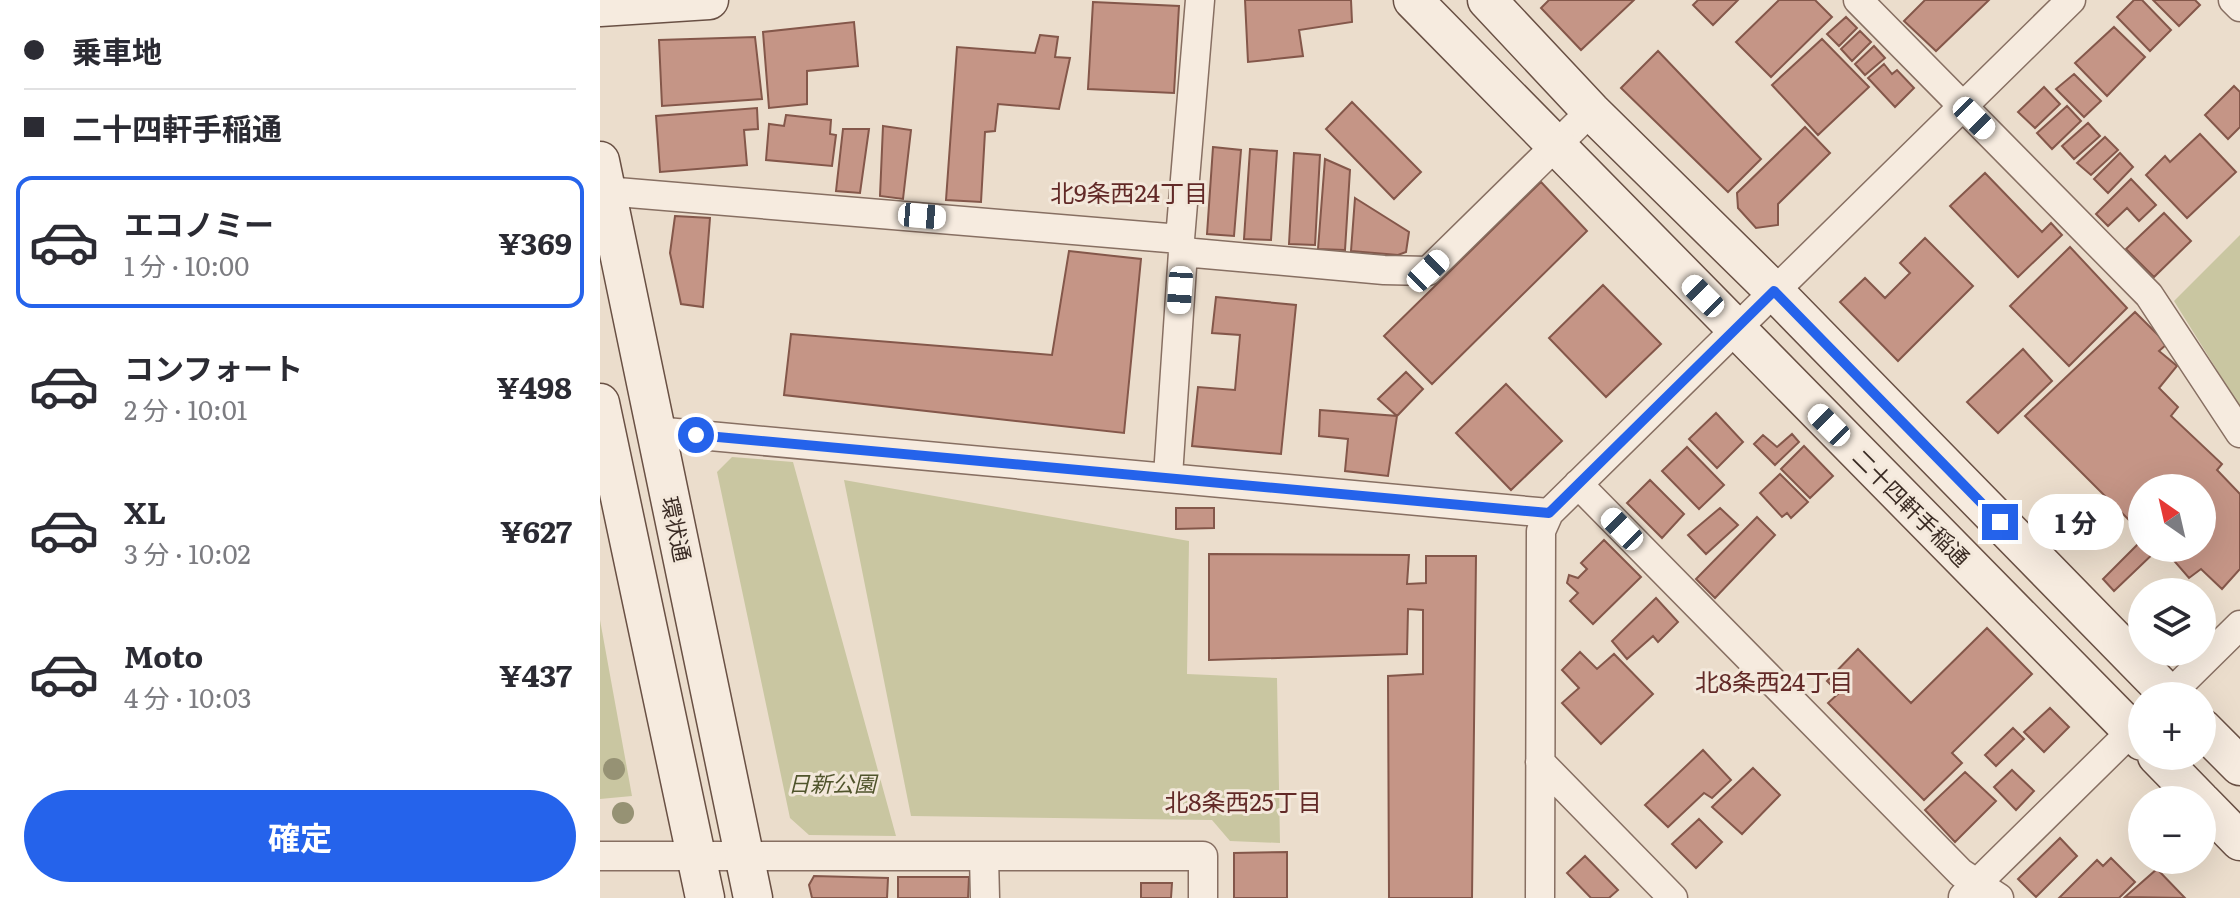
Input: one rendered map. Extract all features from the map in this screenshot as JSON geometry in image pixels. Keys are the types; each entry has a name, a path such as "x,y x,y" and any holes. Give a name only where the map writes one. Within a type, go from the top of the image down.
{"street":[{"path":"600,7 709,0"},
{"path":"1168,476 1200,0"},
{"name":"二十四軒手稲通","path":"1413,0 1736,330 2128,722"},
{"path":"1487,0 1591,111 1774,291 2155,682"},
{"path":"1858,0 2149,295 2240,433"},
{"path":"1540,898 1541,531 1549,513 2071,0"},
{"path":"2233,0 2240,7"},
{"path":"602,176 1384,270 1428,271 1591,111"},
{"name":"環状通","path":"602,176 753,898"},
{"path":"600,403 705,898"},
{"path":"655,431 1549,513"},
{"path":"1578,484 1979,894 2128,751"},
{"path":"2183,682 2240,625"},
{"path":"2216,742 2240,766"},
{"path":"1540,762 1673,898"},
{"name":"二十四軒手稲通","path":"2173,770 2187,786"},
{"name":"二十四軒手稲通","path":"2216,816 2240,841"},
{"path":"600,856 745,859 1203,856 1203,898"},
{"path":"984,857 985,898"}],"green space":[{"path":"2240,235 2240,407 2174,301"},
{"name":"日新公園","path":"732,457 793,462 896,836 809,835 790,818 717,472"},
{"path":"844,480 1189,541 1187,674 1277,678 1280,843 1230,841 1212,820 911,816"},
{"path":"600,620 632,796 600,799"}],"building":[{"path":"1245,0 1351,0 1352,22 1299,30 1303,56 1248,62"},
{"path":"1549,0 1634,0 1581,50 1541,8"},
{"path":"1698,0 1738,0 1713,25 1693,5"},
{"path":"1779,0 1815,0 1832,17 1771,77 1736,42"},
{"path":"1925,0 1989,0 1936,51 1904,21"},
{"path":"2134,0 2142,0 2171,30 2150,51 2117,17"},
{"path":"2153,0 2195,0 2200,5 2179,26"},
{"path":"1093,2 1179,6 1174,93 1088,89"},
{"path":"1846,17 1857,28 1839,46 1827,34"},
{"path":"854,22 858,66 807,71 807,104 769,108 763,32"},
{"path":"2114,27 2145,57 2107,96 2075,63"},
{"path":"1860,31 1871,42 1852,61 1841,49"},
{"path":"1040,35 1058,37 1055,57 1070,58 1059,109 998,104 995,131 985,132 981,202 946,200 957,47 1035,53"},
{"path":"755,37 762,99 662,106 659,40"},
{"path":"1822,39 1869,87 1818,135 1772,85"},
{"path":"1874,46 1885,58 1865,75 1855,64"},
{"path":"1658,51 1761,159 1728,192 1621,88"},
{"path":"1884,64 1892,74 1897,70 1914,88 1895,107 1868,78"},
{"path":"2074,74 2101,101 2084,117 2056,89"},
{"path":"2234,86 2240,92 2240,127 2228,139 2205,115"},
{"path":"2044,87 2060,104 2035,128 2018,112"},
{"path":"1352,102 1421,172 1394,199 1326,129"},
{"path":"2067,106 2081,121 2052,149 2037,133"},
{"path":"757,108 758,129 744,130 747,165 660,172 656,116"},
{"path":"786,115 831,120 830,134 836,135 832,166 766,160 769,124 784,126"},
{"path":"2088,123 2100,136 2074,159 2062,146"},
{"path":"883,126 911,130 903,199 880,196"},
{"path":"1805,127 1830,153 1778,204 1778,225 1756,228 1738,208 1737,193"},
{"path":"843,129 869,129 860,193 836,191"},
{"path":"2200,134 2236,172 2187,218 2146,175 2165,156 2170,162"},
{"path":"2105,137 2118,150 2091,175 2077,163"},
{"path":"1213,147 1241,150 1234,236 1207,234"},
{"path":"1250,149 1277,151 1271,240 1244,239"},
{"path":"1294,153 1320,155 1315,245 1289,244"},
{"path":"2120,153 2133,167 2108,193 2094,179"},
{"path":"1325,159 1350,170 1345,250 1318,249"},
{"path":"1985,173 2042,232 2051,223 2062,235 2018,277 1950,206"},
{"path":"2131,179 2156,205 2139,221 2127,208 2108,226 2096,214"},
{"path":"1541,182 1587,231 1432,384 1384,336"},
{"path":"1355,198 1409,232 1406,252 1398,255 1351,251"},
{"path":"2164,213 2191,241 2154,277 2126,249"},
{"path":"675,216 710,218 703,307 681,304 670,253"},
{"path":"1925,238 1973,286 1898,361 1840,302 1865,278 1885,298 1910,273 1900,263"},
{"path":"2070,247 2127,308 2069,366 2010,306"},
{"path":"1069,251 1141,259 1124,433 784,395 791,334 1052,355"},
{"path":"1603,285 1661,344 1606,397 1549,338"},
{"path":"1216,297 1296,305 1281,454 1192,446 1198,387 1235,390 1240,335 1212,333"},
{"path":"2135,312 2167,344 2159,351 2177,366 2159,388 2178,407 2171,416 2222,464 2217,470 2240,494 2240,569 2222,589 2216,583 2216,578 2210,578 2201,569 2189,578 2175,562 2216,562 2216,474 2128,474 2128,519 2025,416"},
{"path":"2023,349 2052,381 1998,433 1967,402"},
{"path":"1406,372 1423,389 1397,416 1378,399"},
{"path":"1506,384 1562,441 1511,490 1456,433"},
{"path":"1320,410 1397,416 1388,476 1345,471 1348,439 1319,436"},
{"path":"1716,413 1743,442 1717,468 1689,439"},
{"path":"1792,434 1799,442 1775,465 1754,444 1763,435 1777,447"},
{"path":"1804,446 1833,476 1810,498 1781,469"},
{"path":"1687,447 1724,485 1699,509 1662,471"},
{"path":"1780,474 1808,502 1791,518 1787,513 1782,517 1760,493"},
{"path":"1650,480 1684,514 1662,538 1627,503"},
{"path":"1176,508 1214,508 1214,528 1176,529"},
{"path":"1720,508 1738,525 1706,554 1688,535"},
{"path":"1757,517 1775,535 1715,598 1696,579"},
{"path":"1604,540 1641,577 1593,624 1570,601 1578,593 1567,583 1569,575 1578,578 1587,569 1581,563"},
{"path":"1209,554 1409,555 1407,584 1426,583 1426,556 1476,556 1472,898 1389,898 1388,676 1423,674 1423,610 1408,609 1407,654 1209,660"},
{"path":"2128,554 2128,562 2144,562 2114,591 2103,579"},
{"path":"1656,598 1678,622 1658,642 1653,636 1627,659 1612,641"},
{"path":"1987,628 2032,674 1952,753 1962,763 1924,800 1828,703 1839,693 1827,681 1858,649 1911,703"},
{"path":"1580,652 1597,669 1614,654 1653,694 1601,744 1562,703 1579,688 1562,670"},
{"path":"2050,708 2069,727 2044,752 2024,732"},
{"path":"2013,728 2024,739 1996,766 1985,755"},
{"path":"1703,750 1731,780 1712,798 1704,793 1668,827 1645,805"},
{"path":"1753,768 1780,795 1742,834 1712,807"},
{"path":"2012,770 2034,791 2016,810 1994,787"},
{"path":"1965,772 1996,801 1955,842 1925,810"},
{"path":"1699,819 1722,842 1696,868 1672,844"},
{"path":"2060,838 2077,856 2036,897 2018,879"},
{"path":"1287,852 1287,898 1234,898 1234,853"},
{"path":"1585,856 1618,890 1609,898 1591,898 1567,873"},
{"path":"2111,858 2135,882 2119,898 2059,898 2097,860 2103,866"},
{"path":"2151,874 2162,874 2185,898 2125,897"},
{"path":"814,876 888,878 887,898 812,898 809,885"},
{"path":"898,877 969,877 968,898 898,898"},
{"path":"1141,883 1172,883 1171,898 1141,898"}],"district":[{"name":"北9条西24丁目","path":"1129,194"},
{"name":"北8条西24丁目","path":"1774,683"},
{"name":"北8条西25丁目","path":"1243,803"}],"route":[{"path":"696,435 1549,513 1774,291 2000,522"}]}
